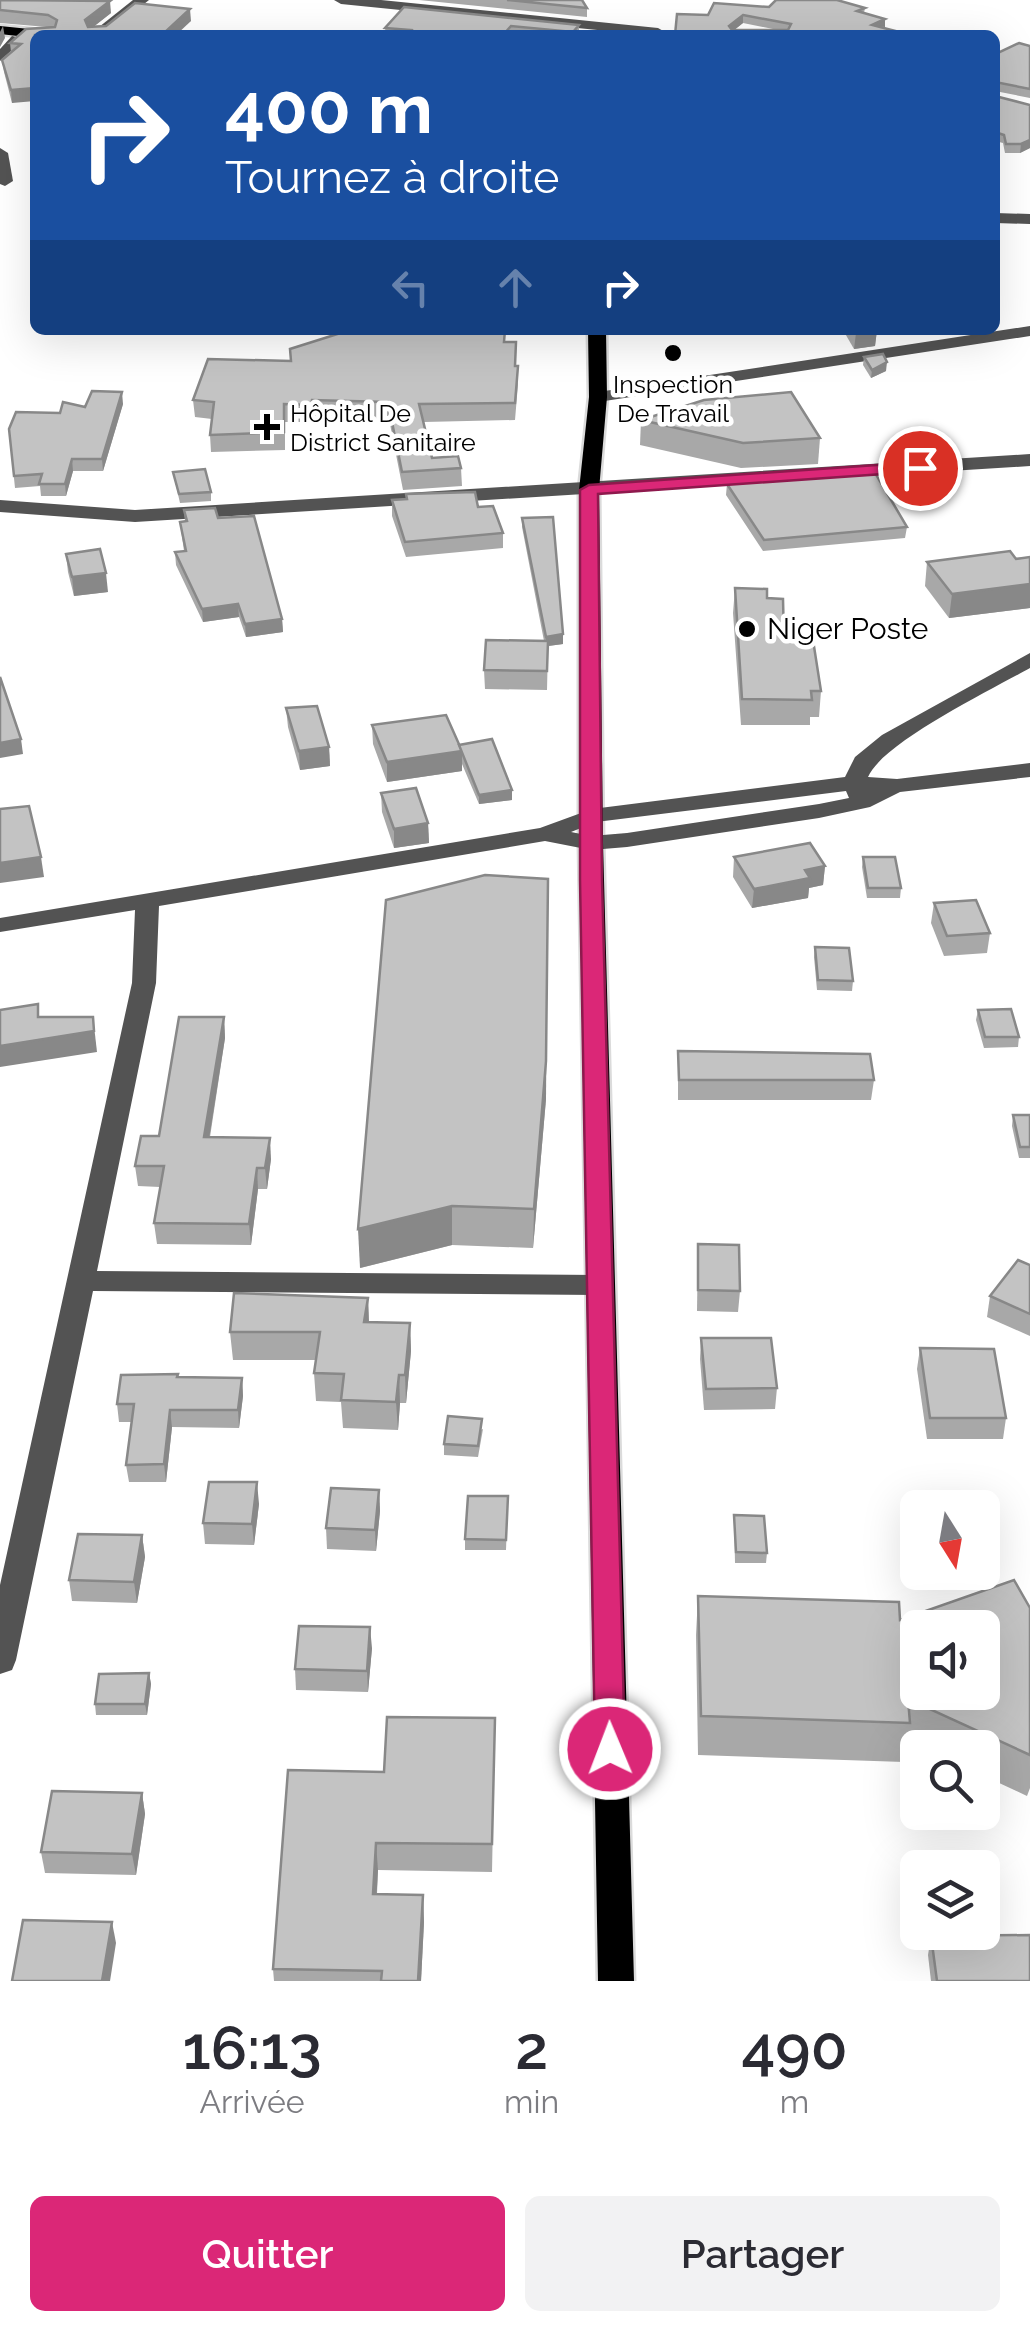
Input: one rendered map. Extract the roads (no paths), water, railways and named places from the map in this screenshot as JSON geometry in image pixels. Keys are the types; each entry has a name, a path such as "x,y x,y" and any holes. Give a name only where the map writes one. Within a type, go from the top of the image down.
{"main road":[{"path":"0,34 30,35"},
{"path":"0,34 30,41"},
{"path":"597,335 598,396 589,490 591,830 616,1981"}],"street":[{"path":"103,30 142,0"},
{"path":"340,0 639,30"},
{"path":"537,30 545,20"},
{"path":"0,56 17,40"},
{"path":"0,153 5,182"},
{"path":"1000,218 1030,219"},
{"path":"598,396 1030,331"},
{"path":"0,506 134,516 1030,460"},
{"path":"858,792 863,762 890,740 1030,659"},
{"path":"0,925 545,834 1030,770"},
{"path":"0,1660 144,983 147,898"},
{"path":"81,1281 598,1285"}],"place":[{"name":"Inspection De Travail","path":"673,353"},
{"name":"Hôpital De District Sanitaire","path":"267,427"},
{"name":"Niger Poste","path":"747,629"}]}
